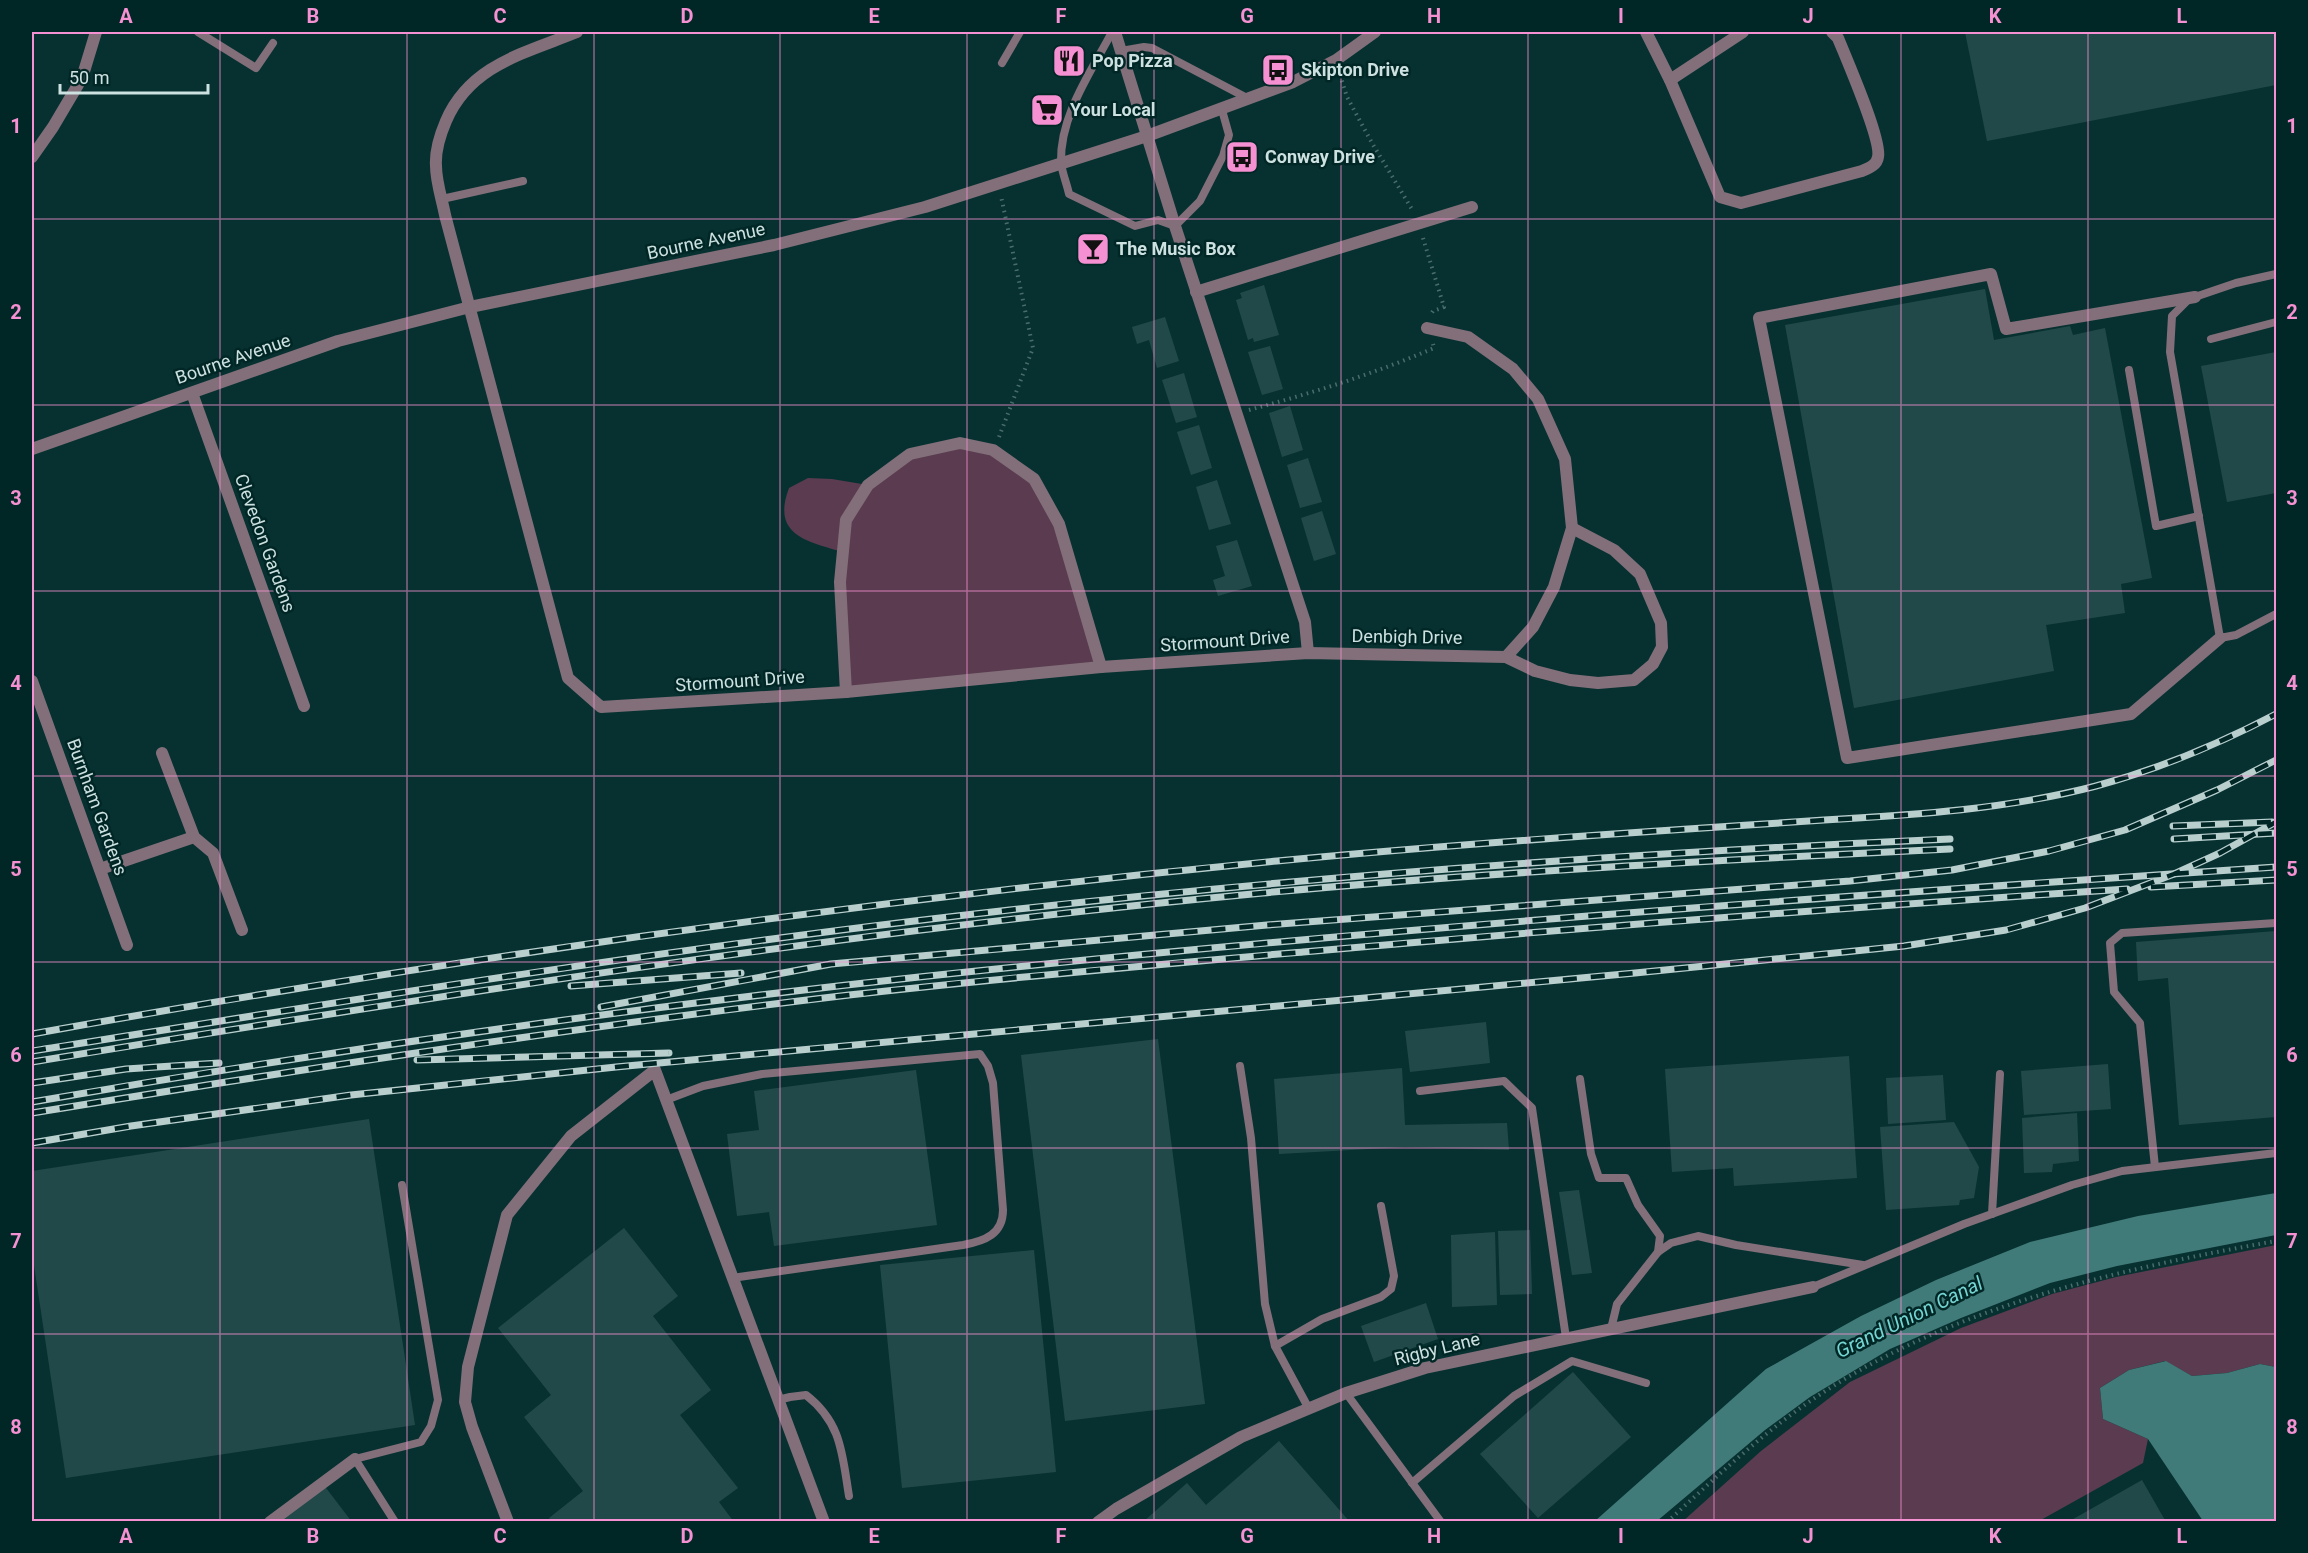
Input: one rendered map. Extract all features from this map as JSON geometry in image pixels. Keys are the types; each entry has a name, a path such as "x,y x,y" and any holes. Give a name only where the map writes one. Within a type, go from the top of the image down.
{"street":[{"path":"32,157 53,128 82,78 96,32"},
{"name":"Stormount Drive","path":"577,32 497,64 469,85 452,108 440,135 436,166 442,199 470,308 568,678 602,707 846,692 1101,667 1308,653"},
{"path":"1113,32 1121,51 1174,226 1305,622 1308,653"},
{"name":"Bourne Avenue","path":"32,449 338,341 470,308 774,245 925,207 1222,110 1293,82 1336,60 1375,32"},
{"path":"1646,32 1670,80 1720,197 1741,203 1862,171 1873,166 1879,156 1875,135 1838,38 1832,32"},
{"path":"1670,80 1743,32"},
{"path":"1196,292 1472,207"},
{"path":"2195,297 2006,330 1991,274 1759,318 1847,758 2132,714 2220,638"},
{"path":"1427,328 1468,337 1513,369 1538,399 1565,459 1572,528 1554,587 1533,627 1506,657"},
{"name":"Clevedon Gardens","path":"192,393 304,706"},
{"path":"846,692 840,582 846,520 868,486 910,454 960,443 993,450 1034,479 1059,524 1101,667"},
{"name":"Denbigh Drive","path":"1308,653 1506,657 1544,673 1570,680 1598,683 1634,680 1653,664 1662,647 1661,623 1640,574 1614,550 1572,528"},
{"name":"Burnham Gardens","path":"32,681 127,945"},
{"path":"162,753 194,837 213,854 242,930"},
{"path":"100,869 194,837"},
{"path":"508,1521 472,1427 465,1402 468,1367 507,1215 571,1136 655,1070 824,1521"},
{"name":"Rigby Lane","path":"1098,1521 1241,1437 1346,1393 1425,1368 1813,1287"},
{"path":"270,1521 355,1460"}],"lane":[{"path":"198,32 256,68 273,43"},
{"path":"1002,63 1020,32"},
{"path":"1113,32 1072,110 1064,136 1061,164 1069,194 1135,226 1158,220 1174,226 1200,201 1223,156 1228,135 1222,110"},
{"path":"1121,51 1144,46 1152,48 1249,99"},
{"path":"442,199 523,181"},
{"path":"2277,274 2236,283 2189,299 2172,316 2170,352 2220,638 2236,635 2277,614"},
{"path":"2211,339 2277,322"},
{"path":"2129,370 2156,526 2199,516"},
{"path":"2155,1167 2140,1023 2114,992 2110,943 2122,933 2277,923"},
{"path":"666,1100 703,1086 762,1074 980,1054 988,1066 993,1083 1003,1210 1003,1222 998,1230 988,1238 963,1245 732,1278"},
{"path":"1240,1066 1251,1138 1265,1304 1275,1346 1309,1409"},
{"path":"1992,1214 2000,1074"},
{"path":"1580,1079 1591,1154 1599,1178 1626,1178 1638,1204 1660,1236 1658,1252"},
{"path":"1420,1091 1504,1081 1532,1108 1566,1338"},
{"path":"1813,1287 1992,1214 2072,1185 2122,1171 2277,1153"},
{"path":"395,1521 355,1460 421,1442 431,1426 438,1400 402,1185"},
{"path":"1275,1346 1322,1319 1381,1298 1391,1289 1394,1276 1381,1206"},
{"path":"1611,1329 1617,1305 1658,1252 1671,1243 1698,1236 1736,1245 1864,1265"},
{"path":"1412,1483 1514,1396 1572,1361 1646,1383"},
{"path":"1346,1393 1441,1521"},
{"path":"778,1400 790,1396 806,1395 826,1414 841,1443 849,1496"}],"path":[{"path":"1236,413 1356,378 1434,348 1427,321 1433,311 1444,307 1419,224 1410,204 1372,143 1347,96 1336,60"},
{"path":"993,450 1034,348 999,184"},
{"path":"1667,1521 1806,1404 1891,1353 2050,1290 2186,1257 2277,1241"}],"shaded area":[{"path":"960,443 993,450 1034,479 1059,524 1101,667 846,692 843,552 805,540 789,526 785,516 785,504 789,488 808,478 868,485 910,454"},
{"path":"2276,1245 2276,1367 2260,1364 2227,1373 2192,1376 2165,1361 2129,1370 2100,1388 2103,1419 2148,1439 2143,1463 2039,1521 1682,1522 1761,1451 1850,1382 1961,1328 2052,1294 2116,1277"}],"water":[{"name":"Grand Union Canal","path":"2276,1193 2276,1235 2117,1266 2050,1283 1961,1318 1890,1349 1810,1397 1765,1430 1657,1521 1595,1521 1766,1369 1861,1316 1936,1280 2030,1242 2138,1216"},
{"path":"2166,1361 2192,1376 2227,1373 2260,1364 2276,1367 2276,1521 2203,1521 2148,1439 2103,1419 2100,1388 2129,1370"}],"building":[{"path":"1965,32 2276,32 2276,85 1987,141"},
{"path":"1264,285 1279,335 1254,342 1253,338 1248,340 1236,300 1242,298 1240,293"},
{"path":"1985,289 1994,340 2070,326 2073,335 2105,328 2152,578 2121,584 2125,613 2046,625 2054,671 1854,708 1785,325"},
{"path":"1165,317 1179,361 1157,368 1149,340 1137,344 1132,327"},
{"path":"1270,346 1283,389 1262,395 1248,352"},
{"path":"2276,352 2276,493 2227,502 2201,366"},
{"path":"1184,373 1197,417 1176,423 1162,380"},
{"path":"1290,406 1303,450 1282,457 1269,413"},
{"path":"1199,425 1212,468 1191,475 1177,432"},
{"path":"1308,458 1322,502 1300,508 1287,465"},
{"path":"1217,480 1231,524 1209,530 1196,487"},
{"path":"1322,511 1336,554 1314,561 1301,518"},
{"path":"1237,540 1252,586 1218,596 1213,580 1225,576 1216,546"},
{"path":"2276,931 2276,1117 2179,1125 2168,978 2138,981 2136,942"},
{"path":"1486,1022 1490,1063 1410,1072 1405,1031"},
{"path":"1158,1039 1205,1404 1065,1421 1021,1055"},
{"path":"1849,1056 1857,1178 1734,1186 1733,1168 1672,1172 1665,1069"},
{"path":"2108,1064 2111,1109 2024,1115 2021,1071"},
{"path":"1402,1068 1405,1125 1507,1123 1509,1150 1405,1147 1279,1154 1274,1079"},
{"path":"916,1070 937,1225 774,1246 769,1212 737,1216 727,1134 759,1130 754,1091"},
{"path":"1943,1075 1946,1120 1888,1124 1886,1078"},
{"path":"2077,1113 2079,1161 2053,1164 2052,1172 2024,1173 2022,1118"},
{"path":"369,1119 415,1425 66,1478 32,1252 32,1171"},
{"path":"1954,1122 1979,1167 1974,1198 1960,1200 1959,1205 1886,1210 1880,1127"},
{"path":"1579,1190 1592,1273 1572,1275 1559,1192"},
{"path":"624,1228 678,1296 653,1316 711,1390 680,1415 738,1488 719,1502 734,1522 552,1522 549,1518 583,1491 524,1417 551,1395 498,1328"},
{"path":"1530,1230 1532,1294 1500,1295 1498,1231"},
{"path":"1495,1232 1497,1305 1452,1307 1451,1235"},
{"path":"1034,1250 1056,1472 902,1488 880,1265"},
{"path":"1426,1303 1438,1339 1374,1362 1361,1326"},
{"path":"1573,1372 1631,1437 1538,1518 1480,1454"},
{"path":"1279,1441 1350,1522 1143,1522 1187,1483 1206,1505"},
{"path":"2142,1480 2166,1522 2068,1522"},
{"path":"323,1484 352,1522 276,1522"}],"railway":[{"path":"32,1034 497,957 964,894 1380,852 1893,816 1996,806 2063,794 2143,772 2233,736 2276,714"},
{"path":"601,1007 831,964 1267,925 1850,881 1952,870 2049,851 2125,830 2217,790 2276,760"},
{"path":"2173,826 2272,822"},
{"path":"32,1143 131,1126 351,1095 616,1067 1904,946 2006,930 2085,908 2174,874 2220,853 2276,822"},
{"path":"2174,839 2276,833"},
{"path":"32,1051 631,958 992,912 1231,887 1471,867 1710,851 1950,839"},
{"path":"32,1062 492,989 800,946 1108,908 1263,893 1520,873 1950,849"},
{"path":"32,1102 253,1065 474,1032 919,977 1258,944 1598,915 2276,867"},
{"path":"2151,887 2276,880"},
{"path":"32,1113 542,1035 747,1007 906,989 1019,977 1509,935 2127,889"},
{"path":"571,986 741,973"},
{"path":"417,1060 669,1053"},
{"path":"32,1083 126,1069 219,1063"}],"place":[{"name":"Pop Pizza","path":"1069,61"},
{"name":"Skipton Drive","path":"1278,70"},
{"name":"Your Local","path":"1047,110"},
{"name":"Conway Drive","path":"1242,157"},
{"name":"The Music Box","path":"1093,249"}]}
